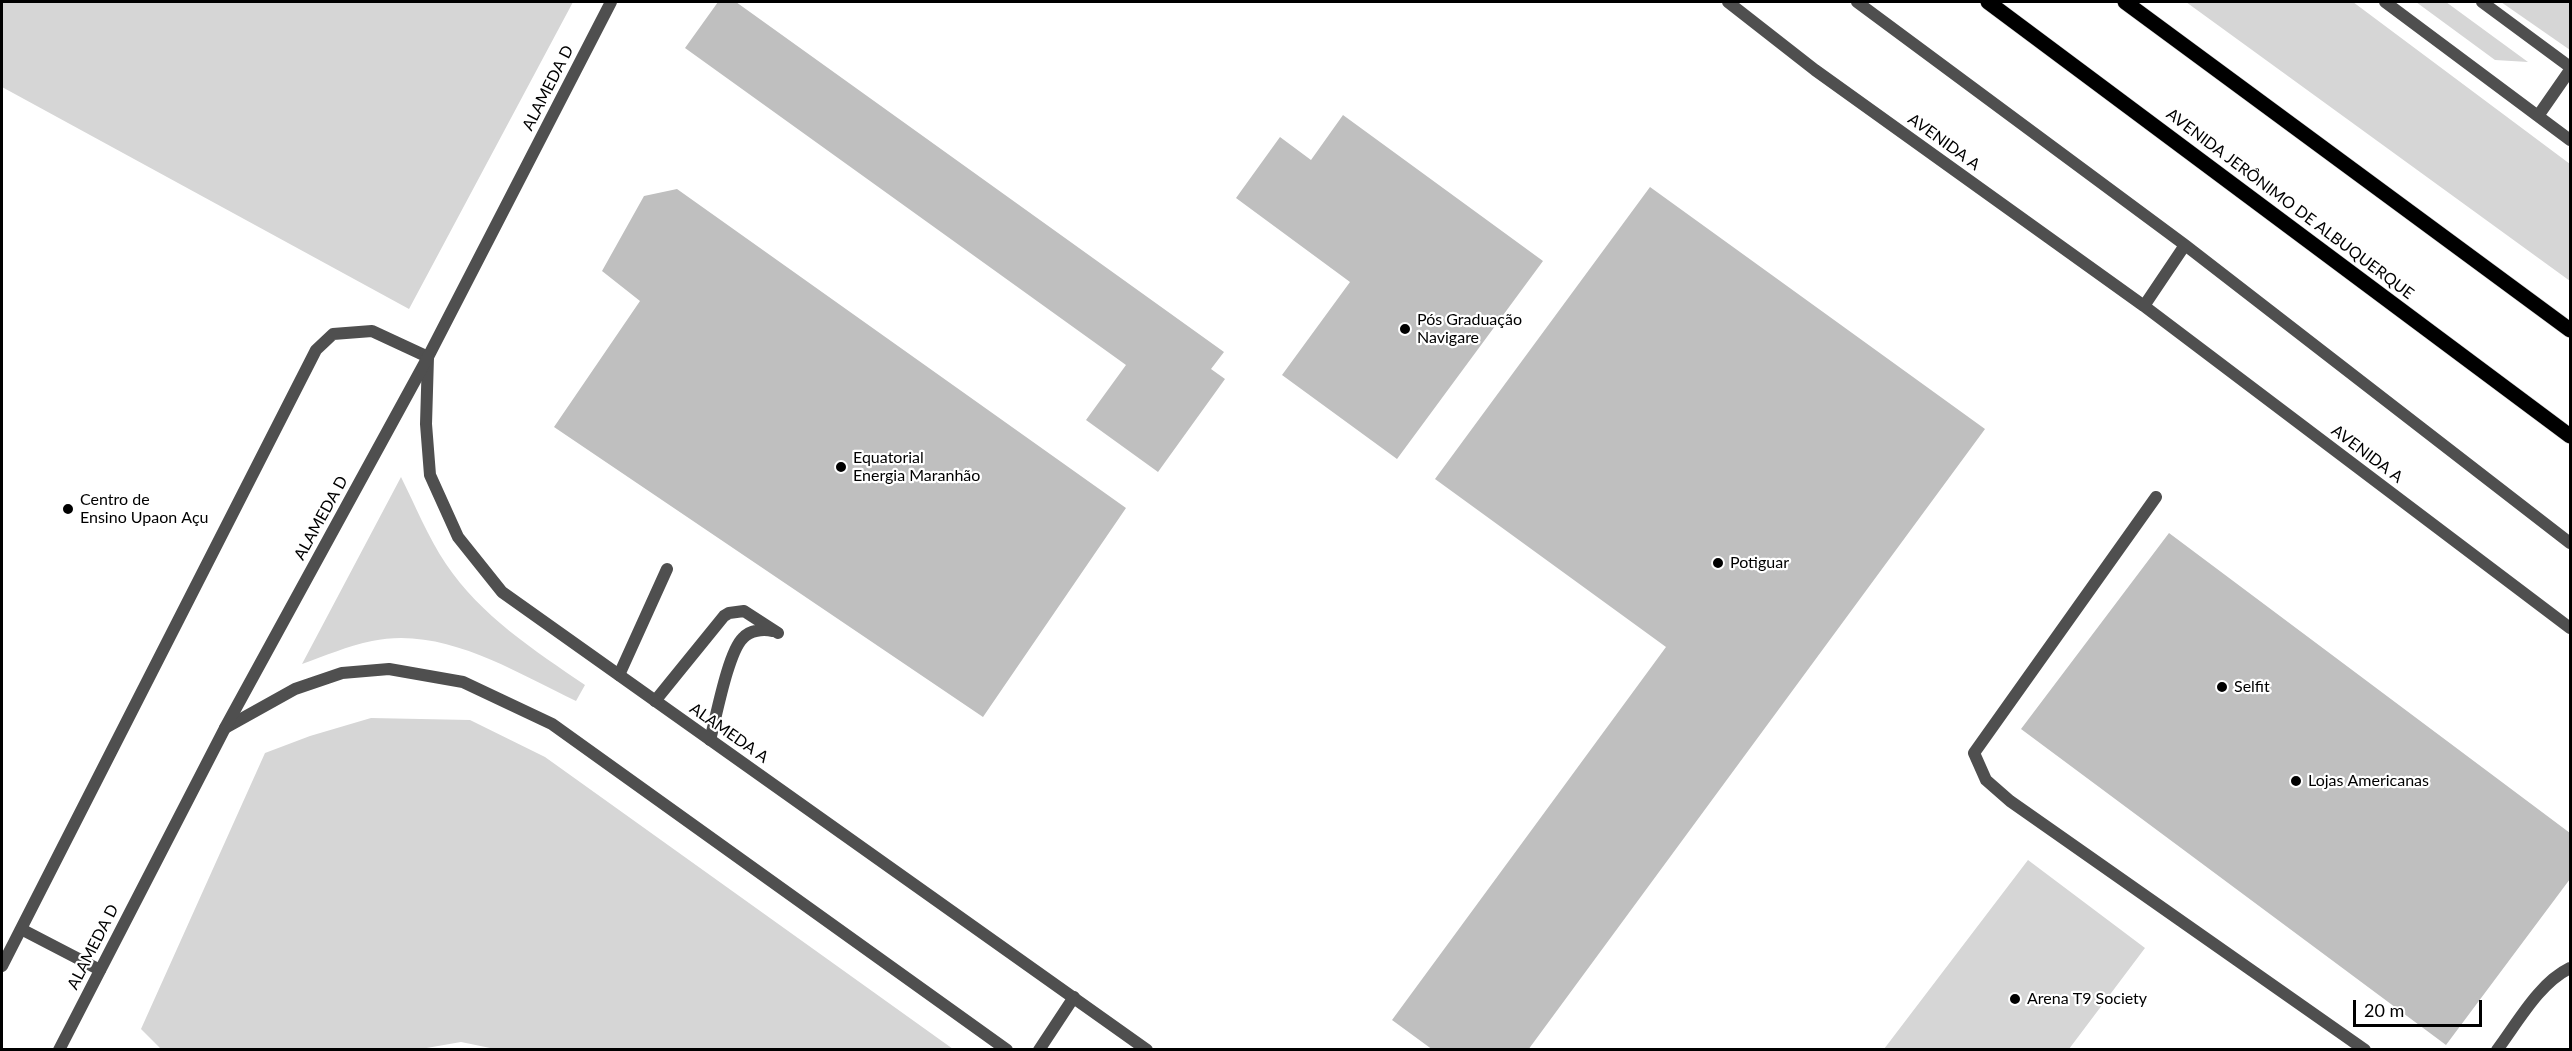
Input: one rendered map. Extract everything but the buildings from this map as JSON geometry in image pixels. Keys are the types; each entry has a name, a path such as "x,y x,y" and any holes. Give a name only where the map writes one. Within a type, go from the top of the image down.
{"main road":[{"name":"AVENIDA JERÔNIMO DE ALBUQUERQUE","path":"1988,2 2571,436"},
{"path":"2126,2 2571,330"}],"street":[{"name":"ALAMEDA D","path":"59,1050 225,728 428,357 611,2"},
{"name":"AVENIDA A","path":"1728,2 1815,69 2144,306 2571,628"},
{"path":"1857,2 2185,245 2571,543"},
{"path":"2385,2 2571,140"},
{"path":"2482,2 2571,68 2538,116"},
{"path":"2144,306 2185,245"},
{"path":"2,966 316,350 333,334 372,331 428,357"},
{"name":"ALAMEDA A","path":"428,357 426,424 430,476 458,537 502,592 1147,1050"},
{"path":"2156,497 1974,753 1986,780 2010,801 2365,1050"},
{"path":"619,675 667,569"},
{"path":"655,701 697,648 729,613 744,610 778,633 766,630 752,632 742,639 730,663 710,740"},
{"path":"225,728 295,689 342,673 389,669 463,682 552,724 1007,1050"},
{"path":"21,929 100,970"},
{"path":"2497,1050 2537,996 2558,974 2571,968"},
{"path":"1039,1050 1074,997"}],"shaded area":[{"path":"2,2 573,2 409,309 2,87"},
{"path":"2186,2 2353,2 2570,164 2570,281"},
{"path":"2416,2 2446,2 2528,62 2495,60"},
{"path":"2501,2 2570,2 2570,50"},
{"path":"401,477 433,543 460,583 509,631 585,685 576,701 477,654 451,645 425,640 399,638 372,641 302,664"},
{"path":"371,718 470,720 545,757 953,1049 500,1050 461,1042 415,1050 161,1049 141,1029 265,753 310,736"},
{"name":"Arena T9 Society","path":"2028,860 2145,948 2069,1049 1884,1049"}],"place":[{"name":"Pós Graduação Navigare","path":"1405,329"},
{"name":"Equatorial Energia Maranhão","path":"841,467"},
{"name":"Centro de Ensino Upaon Açu","path":"68,509"},
{"name":"Potiguar","path":"1718,563"},
{"name":"Selfit","path":"2222,687"},
{"name":"Lojas Americanas","path":"2296,781"},
{"name":"Arena T9 Society","path":"2015,999"}]}
